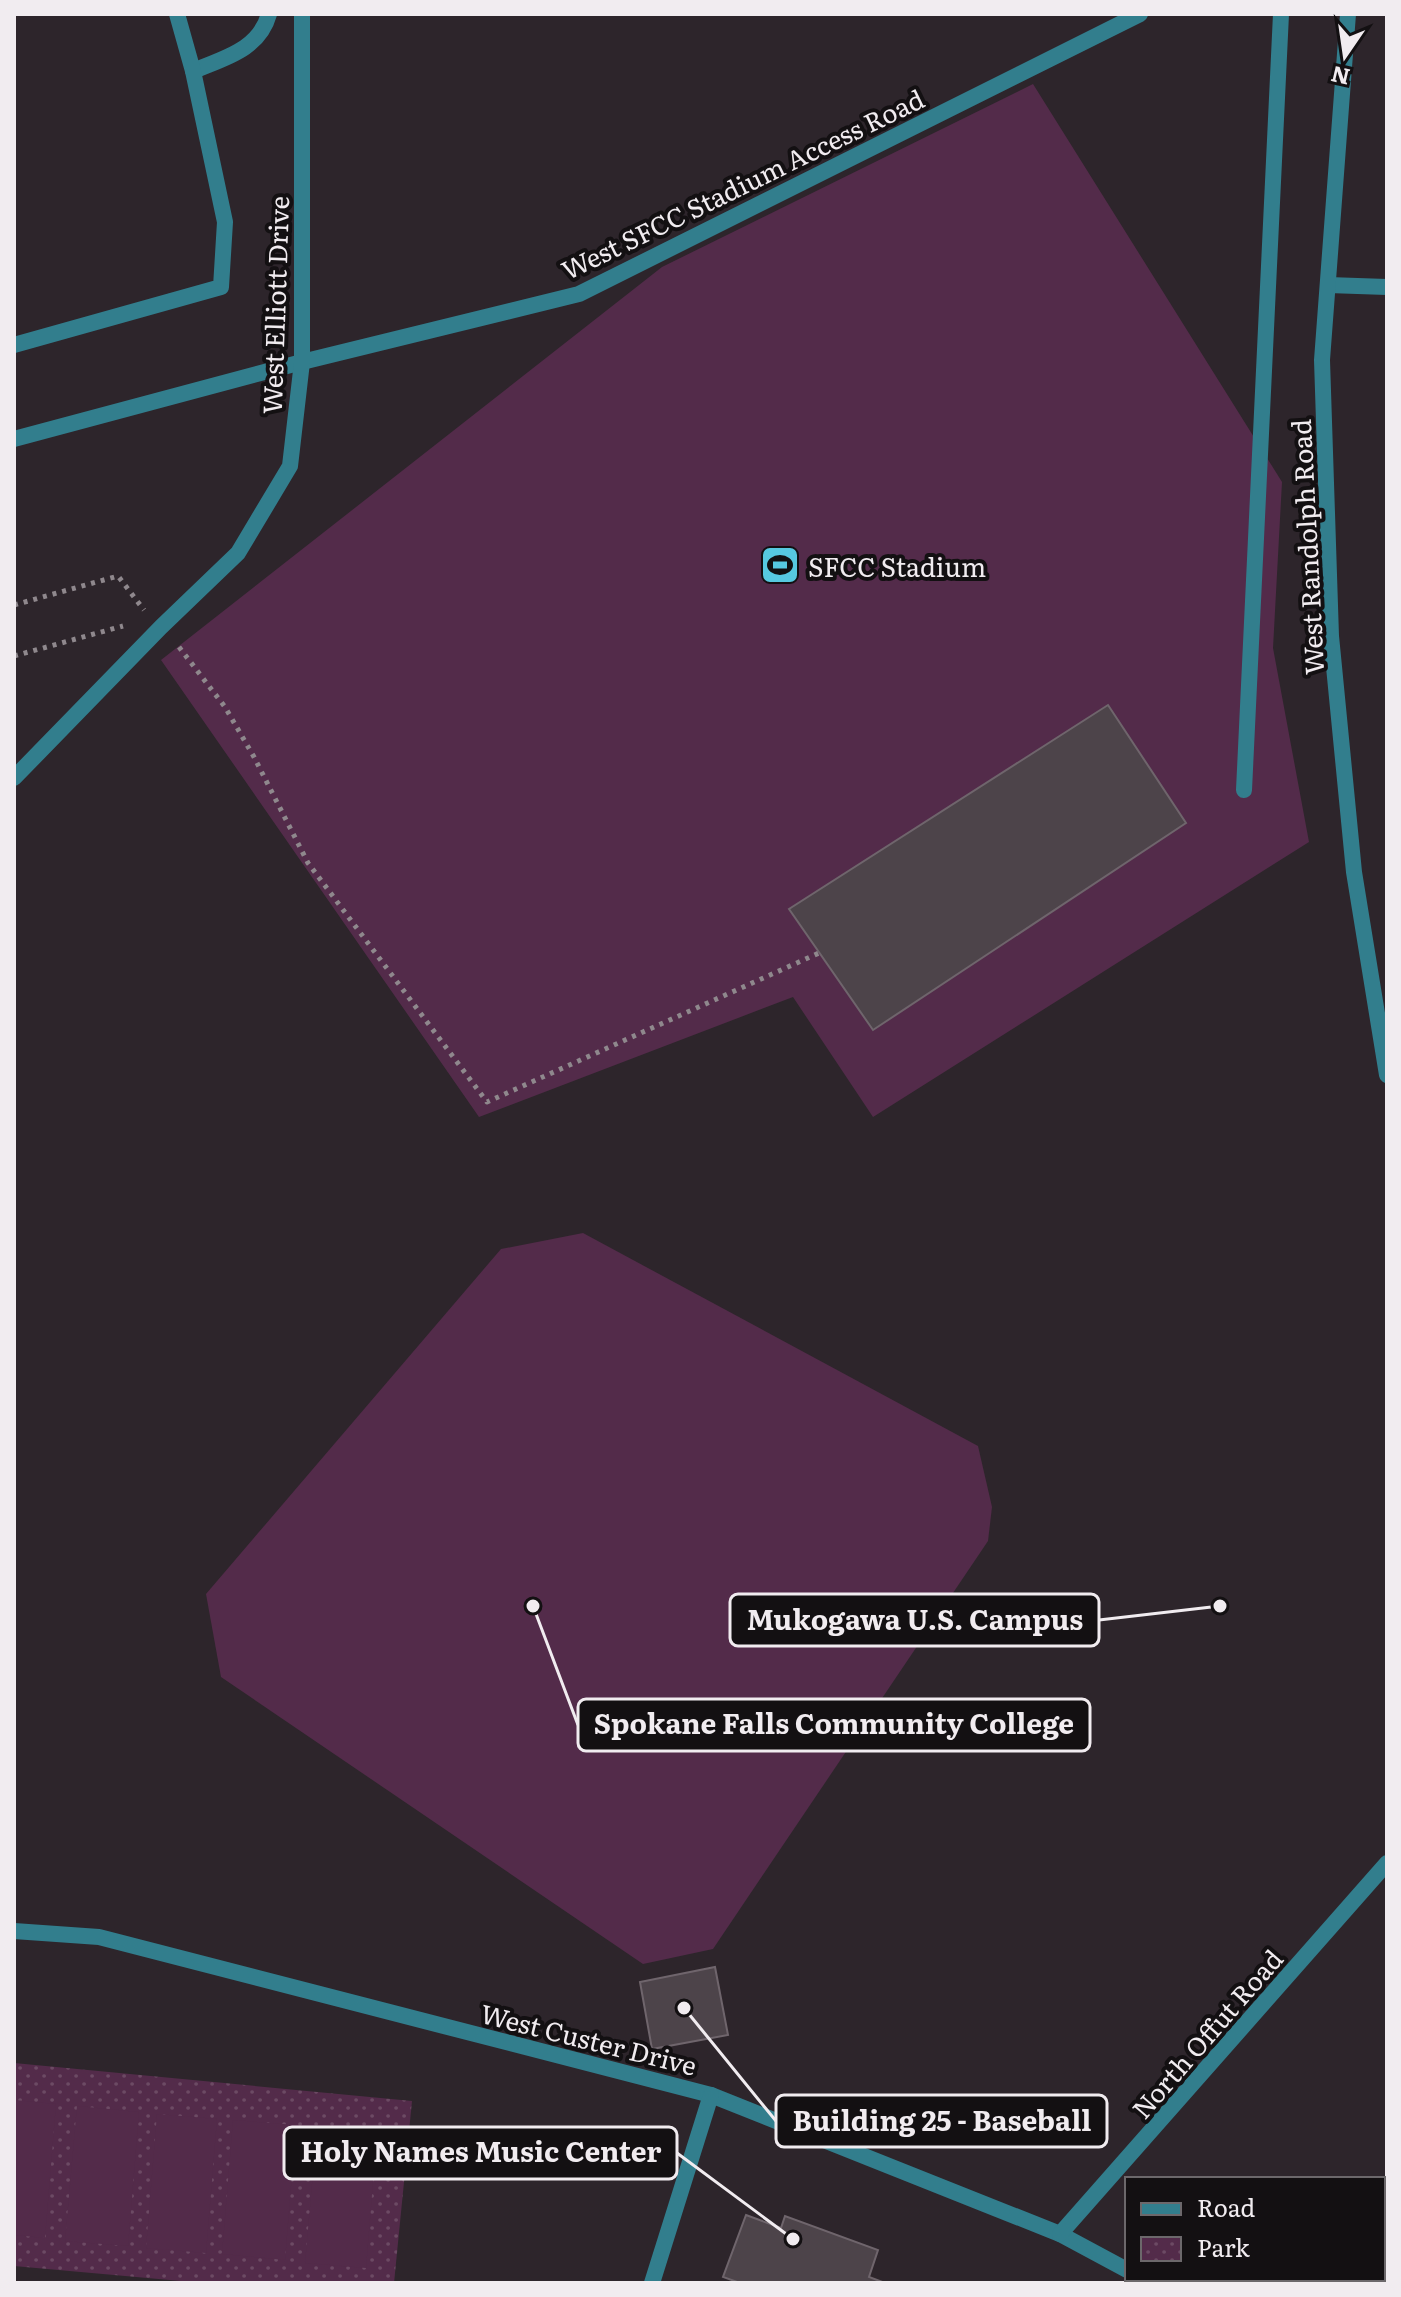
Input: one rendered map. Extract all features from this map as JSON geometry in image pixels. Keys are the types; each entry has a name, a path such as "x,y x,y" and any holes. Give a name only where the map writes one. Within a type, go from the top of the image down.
{"street":[{"path":"14,345 221,287 225,222 193,71 177,14"},
{"path":"193,71 246,49 265,26 269,14"},
{"name":"West Elliott Drive","path":"14,778 238,553 290,466 302,362 302,14"},
{"name":"West SFCC Stadium Access Road","path":"14,439 302,362 579,294 1140,14"},
{"path":"1244,790 1281,14"},
{"name":"West Randolph Road","path":"1348,14 1322,360 1331,636 1354,872 1387,1075"},
{"path":"1328,285 1387,287"},
{"name":"North Offut Road","path":"1060,2234 1387,1863"},
{"name":"West Custer Drive","path":"14,1931 99,1937 711,2095 1060,2234 1125,2269"},
{"path":"652,2283 711,2095"}],"path":[{"path":"14,605 118,576 144,610 122,626 14,656"},
{"path":"176,643 225,707 308,863 487,1102 819,953"}],"green space":[{"name":"SFCC Stadium","path":"1033,84 1282,482 1273,648 1309,842 873,1117 793,997 479,1117 161,660 662,267"},
{"path":"583,1233 978,1446 992,1507 988,1541 713,1949 643,1964 221,1677 206,1594 501,1249"},
{"path":"14,2063 412,2101 394,2283 203,2283 14,2266"},
{"path":"14,2100 56,2104 45,2238 14,2235"},
{"path":"77,2106 139,2112 128,2246 65,2241"},
{"path":"157,2114 217,2119 206,2253 146,2248"},
{"path":"233,2120 296,2125 285,2260 222,2254"},
{"path":"317,2128 377,2133 366,2268 305,2263"}],"building":[{"path":"1108,705 1186,823 873,1030 789,909"},
{"path":"715,1967 728,2035 652,2049 640,1982"},
{"path":"746,2215 781,2228 785,2216 878,2250 869,2277 885,2283 740,2283 723,2277"}],"place":[{"name":"SFCC Stadium","path":"780,565"},
{"name":"Spokane Falls Community College","path":"533,1606"},
{"name":"Mukogawa U.S. Campus","path":"1220,1606"},
{"name":"Building 25 - Baseball","path":"684,2008"},
{"name":"Holy Names Music Center","path":"793,2239"}]}
